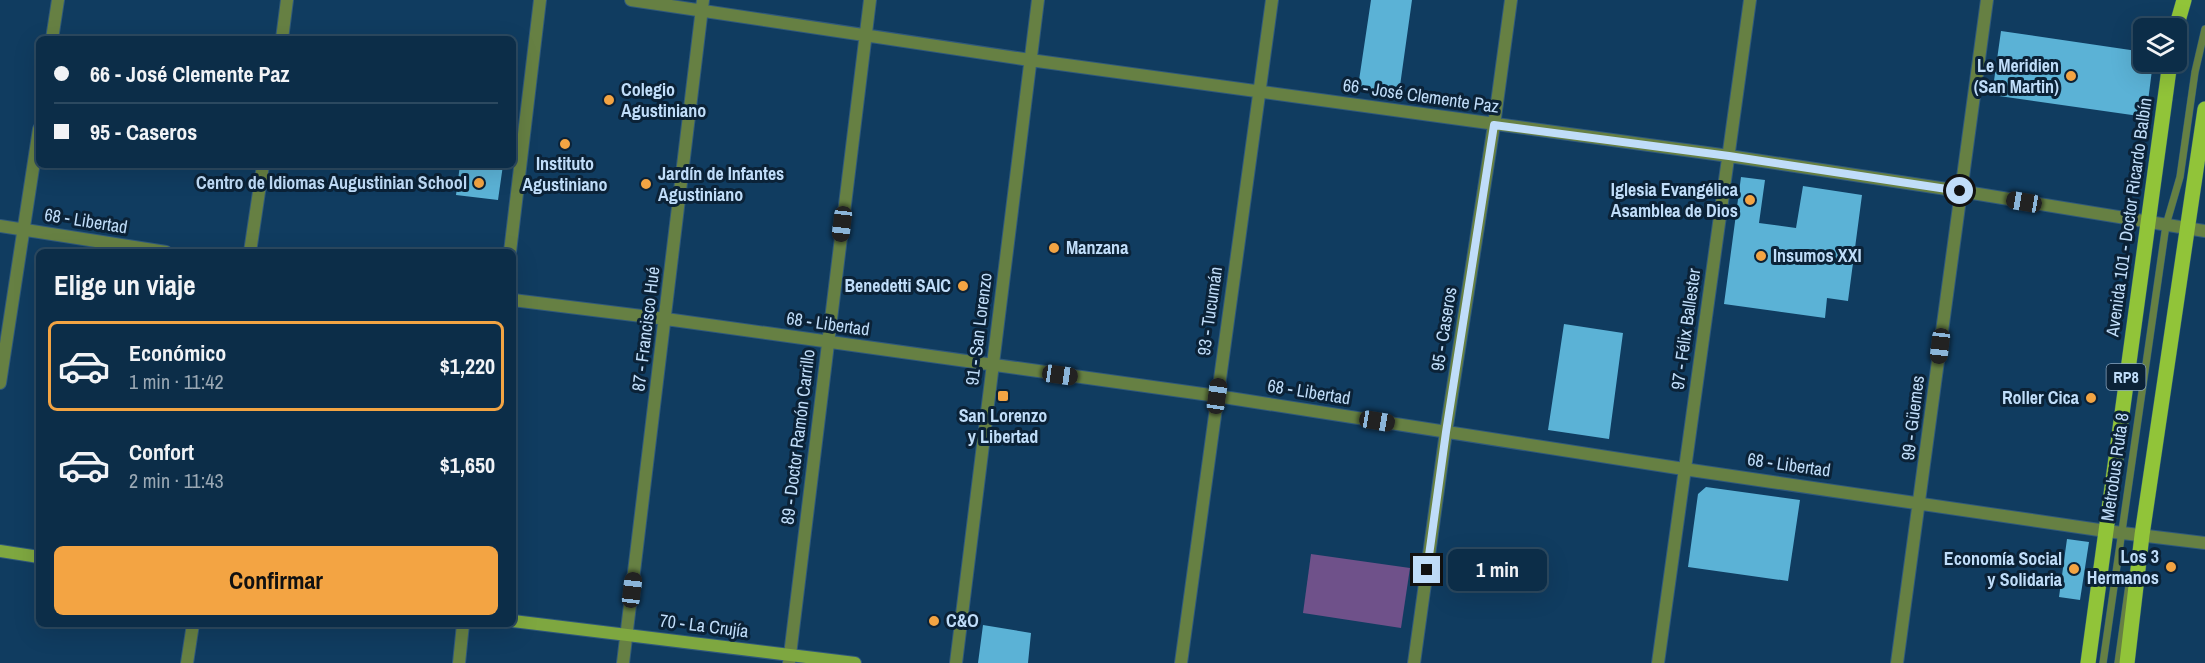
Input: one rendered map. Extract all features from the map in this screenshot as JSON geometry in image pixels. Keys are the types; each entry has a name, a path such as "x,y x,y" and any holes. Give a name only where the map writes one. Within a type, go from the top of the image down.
{"main road":[{"path":"2179,18 2184,0"},
{"name":"Avenida 101 - Doctor Ricardo Balbín","path":"2088,663 2113,532 2147,222 2169,72"},
{"name":"RP8","path":"2127,663 2139,535 2205,109"}],"street":[{"path":"52,36 58,0"},
{"path":"282,36 288,0"},
{"path":"510,249 540,0"},
{"name":"66 - José Clemente Paz","path":"631,0 702,5 1030,60 1729,156 2205,231"},
{"name":"89 - Doctor Ramón Carrillo","path":"790,659 870,0"},
{"name":"91 - San Lorenzo","path":"956,663 1038,0"},
{"name":"93 - Tucumán","path":"1181,663 1272,0"},
{"name":"95 - Caseros","path":"1414,663 1511,0"},
{"name":"97 - Félix Ballester","path":"1658,663 1750,0"},
{"name":"99 - Güemes","path":"1897,663 1987,0"},
{"name":"87 - Francisco Hué","path":"623,663 702,5"},
{"path":"0,383 36,149"},
{"path":"250,249 263,168"},
{"name":"68 - Libertad","path":"0,226 147,249"},
{"name":"68 - Libertad","path":"516,300 666,319 1217,396 1684,469 2113,532 2205,543"},
{"path":"0,551 36,556"},
{"name":"70 - La Crujía","path":"516,621 790,659 855,663"},
{"path":"187,663 193,627"},
{"path":"459,663 463,627"}],"lane":[{"name":"Metrobus Ruta 8","path":"2103,663 2113,532 2166,225 2180,177 2195,72 2205,29"},
{"name":"Metrobus Ruta 8","path":"2118,663 2139,535"}],"shaded area":[{"path":"1311,554 1410,568 1401,628 1303,613"}],"building":[{"path":"1371,0 1412,0 1399,93 1358,87"},
{"name":"Le Meridien (San Martin)","path":"2001,31 2133,50 2133,72 2152,72 2146,117 1992,95"},
{"name":"Centro de Idiomas Augustinian School","path":"460,168 503,168 498,200 456,195"},
{"path":"1741,177 1765,180 1759,223 1796,228 1803,186 1862,195 1848,301 1827,298 1825,318 1724,304"},
{"path":"1564,324 1623,333 1609,439 1548,430"},
{"path":"1706,487 1800,500 1788,581 1688,567 1698,494"},
{"path":"2067,539 2089,542 2080,600 2059,597"},
{"path":"983,625 1031,633 1028,663 978,663"}],"place":[{"name":"Le Meridien (San Martin)","path":"2071,76"},
{"name":"Colegio Agustiniano","path":"609,100"},
{"name":"Instituto Agustiniano","path":"565,144"},
{"name":"Centro de Idiomas Augustinian School","path":"479,183"},
{"name":"Jardín de Infantes Agustiniano","path":"646,184"},
{"name":"Iglesia Evangélica Asamblea de Dios","path":"1750,200"},
{"name":"Manzana","path":"1054,248"},
{"name":"Insumos XXI","path":"1761,256"},
{"name":"Benedetti SAIC","path":"963,286"},
{"name":"San Lorenzo y Libertad","path":"1003,396"},
{"name":"Roller Cica","path":"2091,398"},
{"name":"Los 3 Hermanos","path":"2171,567"},
{"name":"Economía Social y Solidaria","path":"2074,569"},
{"name":"C&O","path":"934,621"}],"route":[{"path":"1427,570 1494,125 1729,156 1960,191"}]}
